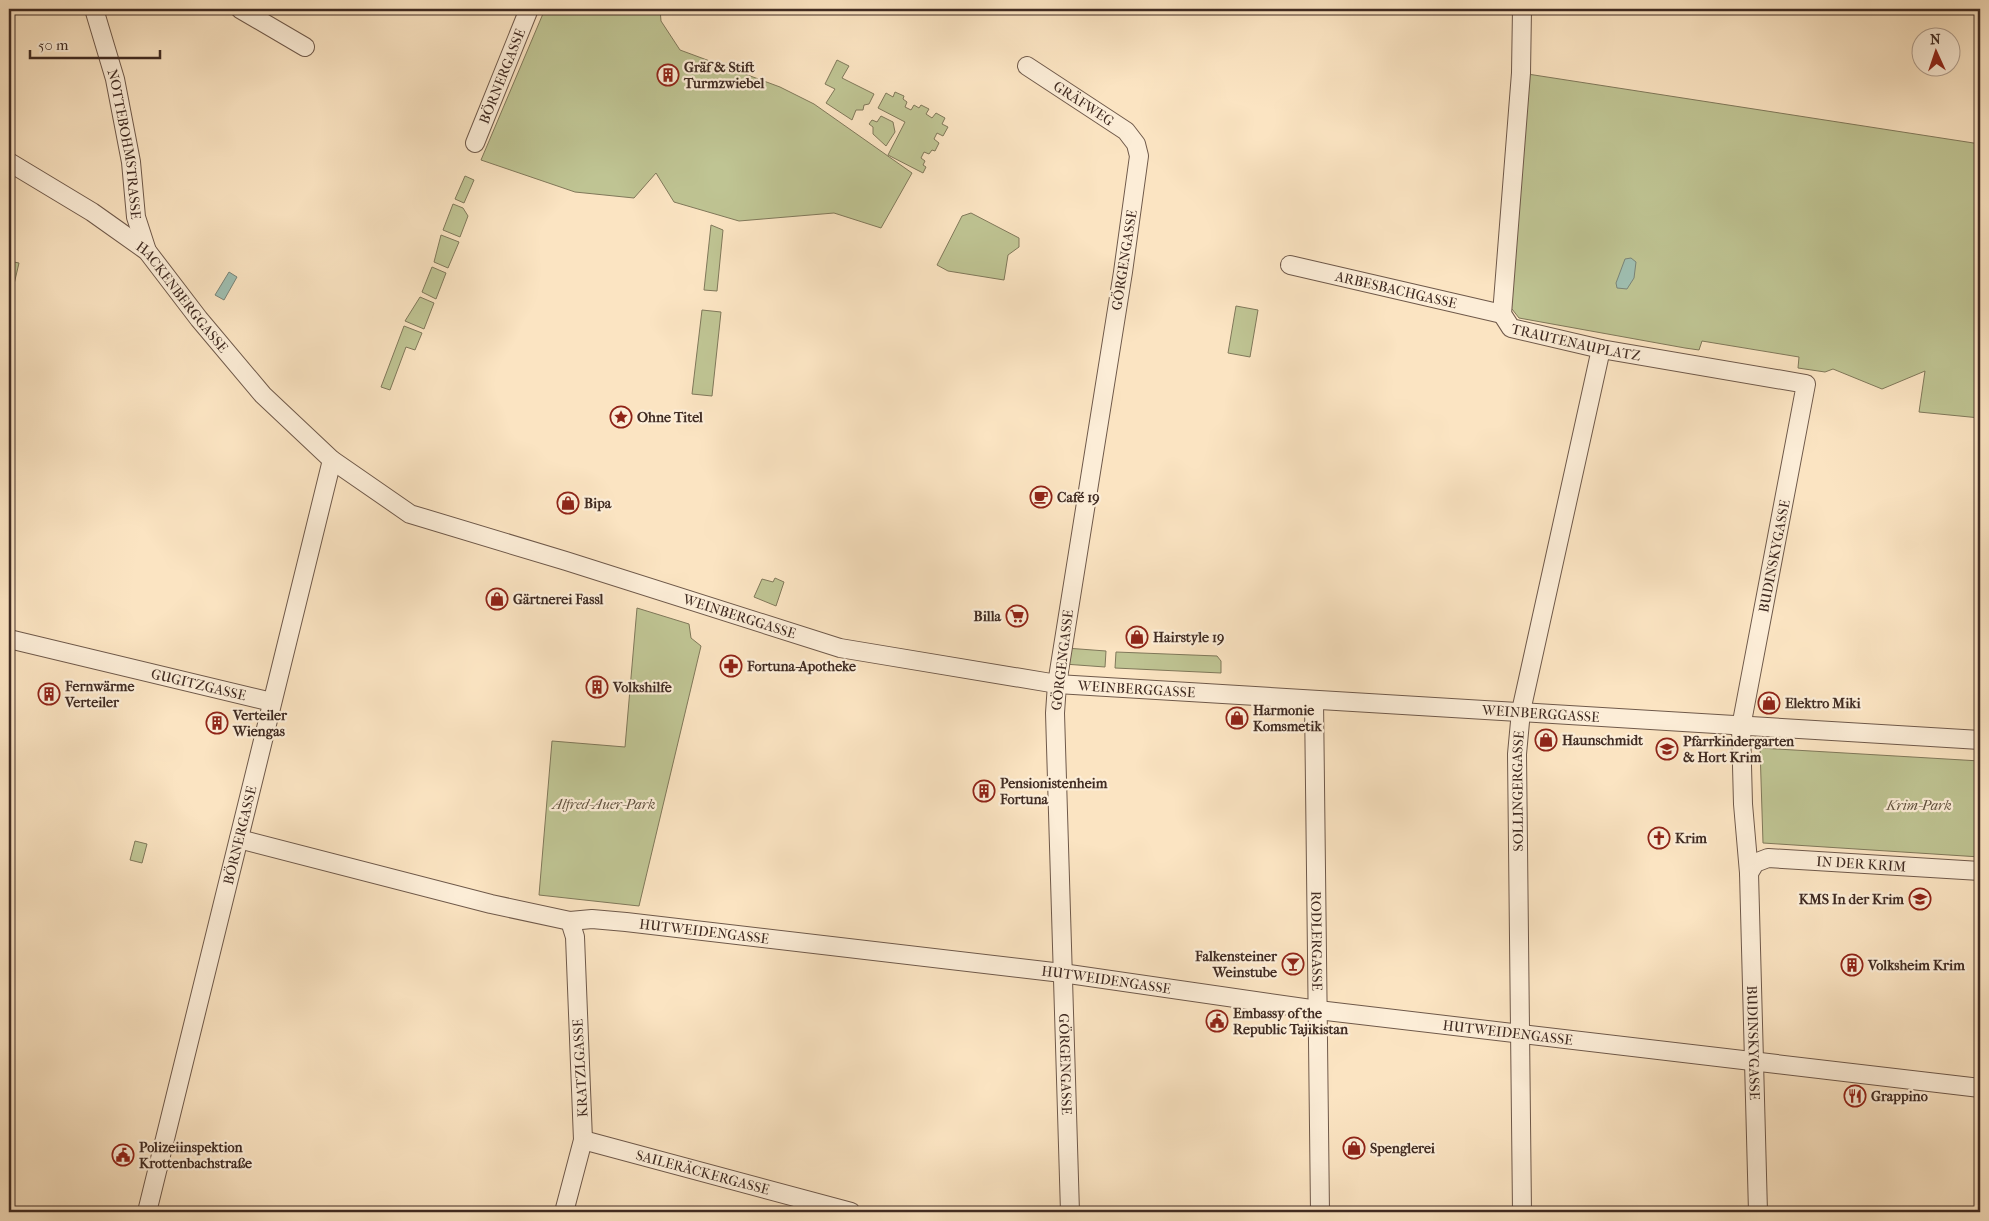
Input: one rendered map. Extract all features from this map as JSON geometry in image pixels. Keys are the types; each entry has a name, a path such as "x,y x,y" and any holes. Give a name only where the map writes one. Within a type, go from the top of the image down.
{"street":[{"name":"NOTTEBOHMSTRASSE","path":"94,9 117,87 131,162 136,217 147,251"},
{"path":"240,9 305,48"},
{"name":"BÖRNERGASSE","path":"474,143 529,9"},
{"name":"TRAUTENAUPLATZ","path":"1522,9 1521,73 1502,314 1511,328 1601,349 1806,384"},
{"name":"GRÄFWEG","path":"1027,66 1126,131 1136,144"},
{"name":"GÖRGENGASSE","path":"1070,1212 1055,713 1056,684 1139,168 1136,144"},
{"name":"HACKENBERGGASSE","path":"9,162 92,212 147,251 263,395 332,460"},
{"name":"ARBESBACHGASSE","path":"1290,265 1502,314"},
{"name":"SOLLINGERGASSE","path":"1522,1212 1517,754 1521,711 1601,349"},
{"name":"BUDINSKYGASSE","path":"1758,1212 1748,873 1743,804 1741,727 1806,384"},
{"name":"BÖRNERGASSE","path":"147,1212 332,460"},
{"name":"WEINBERGGASSE","path":"332,460 410,514 566,561 840,648 1056,684 1980,740"},
{"name":"GUGITZGASSE","path":"9,640 272,702"},
{"name":"RODLERGASSE","path":"1314,700 1320,1212"},
{"name":"HUTWEIDENGASSE","path":"239,839 492,904 570,921 592,919 626,922 1062,973 1318,1010 1980,1088"},
{"name":"IN DER KRIM","path":"1748,873 1755,862 1768,858 1980,871"},
{"name":"KRATZLGASSE","path":"564,1212 583,1140 575,936 570,921"},
{"name":"SAILERÄCKERGASSE","path":"583,1140 851,1212"}],"green space":[{"path":"545,9 660,9 661,21 680,50 780,87 814,104 912,173 881,228 834,213 739,221 674,202 656,173 634,198 575,192 481,160"},
{"path":"837,60 849,66 842,78 874,94 869,104 864,105 863,110 856,110 852,120 826,103 835,89 825,84"},
{"path":"1521,73 1980,144 1980,418 1919,412 1925,371 1882,389 1833,369 1825,372 1798,368 1799,357 1702,341 1699,350 1685,348 1519,318 1512,309 1503,307"},
{"path":"895,92 904,96 903,99 907,102 905,107 911,110 914,105 919,108 921,105 929,109 926,114 932,118 936,113 945,118 942,124 948,127 943,136 937,133 934,139 939,143 935,151 932,150 929,154 924,152 921,158 925,161 923,165 926,167 923,173 888,155 905,122 878,108 886,93 893,97"},
{"path":"881,116 893,122 895,132 886,146 873,134 873,127 869,124 872,120 877,122"},
{"path":"465,176 474,180 464,203 455,199"},
{"path":"453,204 463,208 468,216 460,237 443,230"},
{"path":"971,213 1019,238 1019,247 1008,255 1004,280 948,271 937,265 962,216"},
{"path":"711,225 723,230 717,291 704,290"},
{"path":"441,235 459,242 448,268 434,262"},
{"path":"9,261 19,263 11,297 9,296"},
{"path":"432,267 446,273 436,299 422,292"},
{"path":"420,297 434,303 424,329 405,321"},
{"path":"1236,306 1258,310 1250,357 1228,353"},
{"path":"702,310 721,312 712,396 692,394"},
{"path":"404,326 422,333 415,350 406,347 390,390 381,387"},
{"path":"775,578 784,582 776,606 754,597 762,579 773,582"},
{"name":"Alfred-Auer-Park","path":"637,608 689,624 691,638 701,646 639,906 539,895 552,741 625,747"},
{"path":"1066,648 1106,651 1105,667 1064,664"},
{"path":"1116,652 1217,656 1221,661 1221,673 1115,668"},
{"name":"Krim-Park","path":"1760,748 1980,761 1980,857 1763,843"},
{"path":"135,841 147,844 142,863 130,860"}],"shaded area":[{"path":"1631,258 1636,262 1634,278 1627,289 1617,288 1616,283 1625,259"},
{"path":"229,272 237,277 224,300 215,295"}],"place":[{"name":"Gräf & Stift Turmzwiebel","path":"668,75"},
{"name":"Ohne Titel","path":"621,417"},
{"name":"Café 19","path":"1041,497"},
{"name":"Bipa","path":"568,503"},
{"name":"Gärtnerei Fassl","path":"497,599"},
{"name":"Billa","path":"1017,616"},
{"name":"Hairstyle 19","path":"1137,637"},
{"name":"Fortuna-Apotheke","path":"731,666"},
{"name":"Volkshilfe","path":"597,687"},
{"name":"Fernwärme Verteiler","path":"49,694"},
{"name":"Elektro Miki","path":"1769,703"},
{"name":"Harmonie Komsmetik","path":"1237,718"},
{"name":"Verteiler Wiengas","path":"217,723"},
{"name":"Haunschmidt","path":"1546,740"},
{"name":"Pfarrkindergarten & Hort Krim","path":"1667,749"},
{"name":"Pensionistenheim Fortuna","path":"984,791"},
{"name":"Krim","path":"1659,838"},
{"name":"KMS In der Krim","path":"1920,899"},
{"name":"Falkensteiner Weinstube","path":"1293,964"},
{"name":"Volksheim Krim","path":"1852,965"},
{"name":"Embassy of the Republic Tajikistan","path":"1217,1021"},
{"name":"Grappino","path":"1855,1096"},
{"name":"Spenglerei","path":"1354,1148"},
{"name":"Polizeiinspektion Krottenbachstraße","path":"123,1155"}]}
